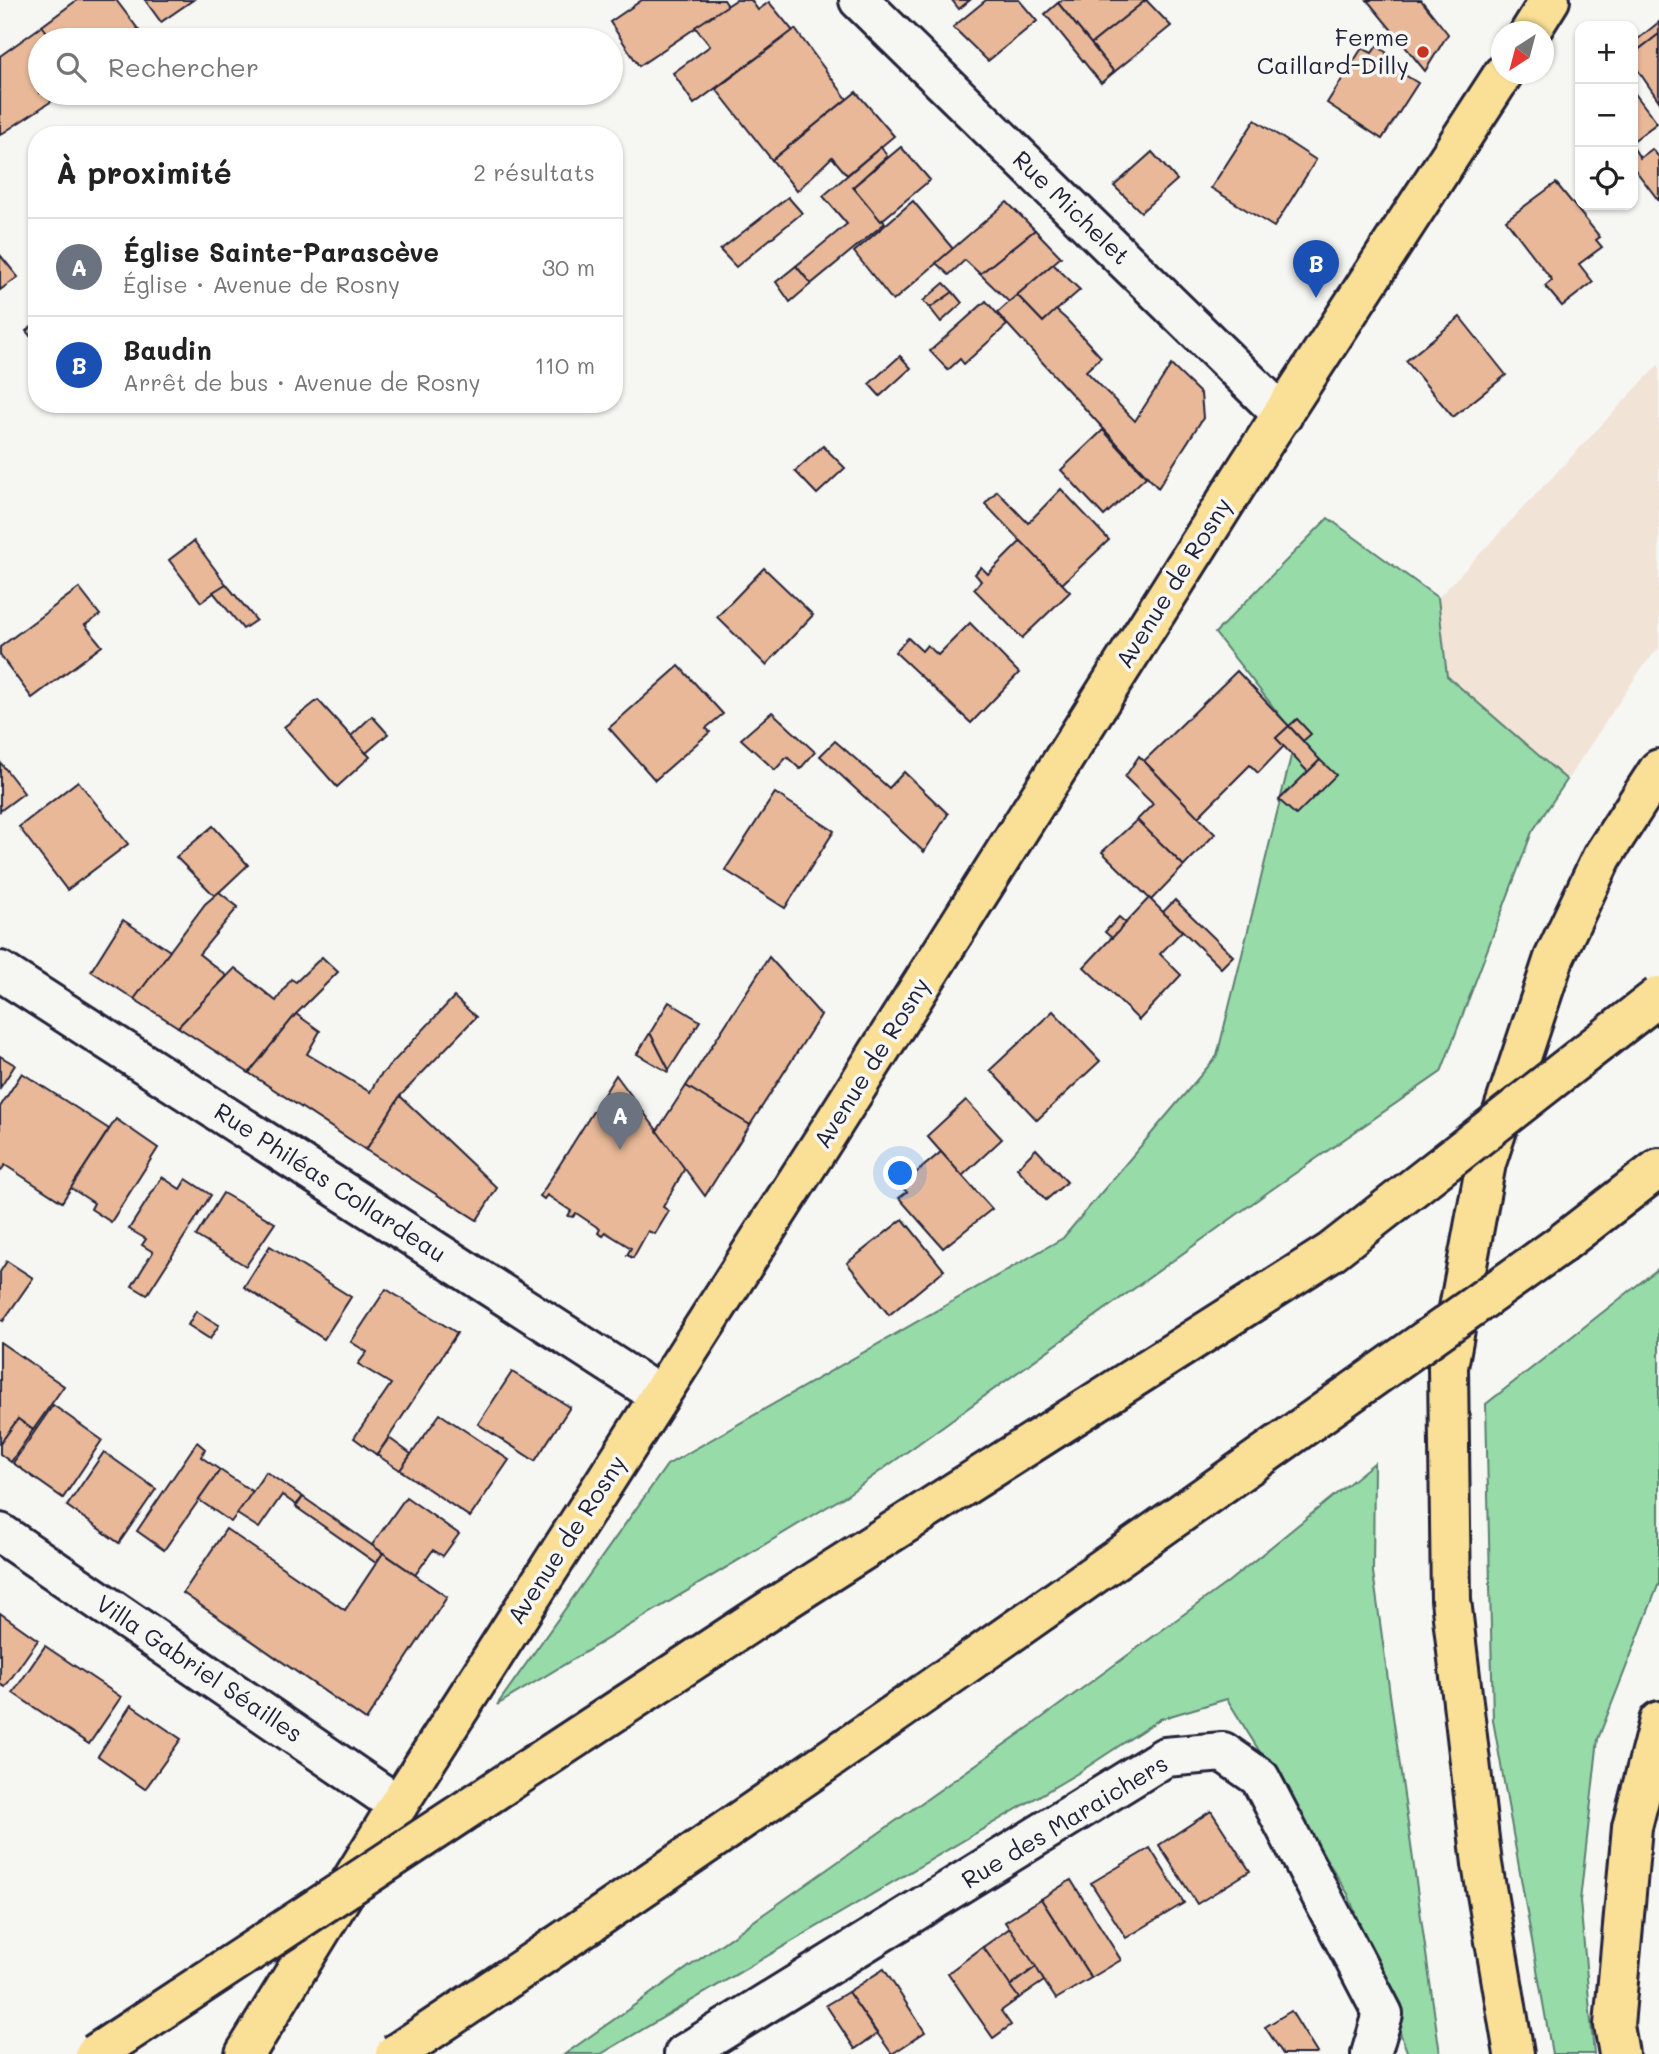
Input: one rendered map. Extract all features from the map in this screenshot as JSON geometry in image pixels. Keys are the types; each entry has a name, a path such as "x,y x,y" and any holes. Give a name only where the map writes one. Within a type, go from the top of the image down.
{"main road":[{"path":"1537,21 1550,0"},
{"name":"Avenue de Rosny","path":"245,2054 398,1805 1497,84"},
{"path":"1514,2054 1482,1864 1451,1600 1448,1367 1486,1163 1554,958 1602,857 1659,769"},
{"path":"95,2054 762,1615 1332,1252 1659,996"},
{"path":"395,2054 575,1935 1105,1567 1561,1244 1659,1168"},
{"path":"1619,2054 1614,2025 1632,1827 1659,1721"}],"street":[{"name":"Rue Michelet","path":"859,0 1283,415"},
{"name":"Rue Philéas Collardeau","path":"0,971 659,1395"},
{"name":"Villa Gabriel Séailles","path":"0,1533 398,1805"},
{"name":"Rue des Maraichers","path":"684,2054 1166,1758 1223,1752 1260,1779 1383,2014 1371,2054"}],"shaded area":[{"path":"1659,364 1659,648 1643,666 1567,780 1447,676 1438,598"}],"green space":[{"path":"1328,518 1438,598 1447,676 1567,780 1532,832 1441,1072 1271,1190 847,1495 497,1705 667,1465 1063,1238 1217,1056 1296,736 1215,633"},
{"path":"1659,1268 1659,1583 1598,1739 1580,1901 1594,2054 1552,2054 1493,1720 1486,1404"},
{"path":"1374,1463 1373,1572 1440,2054 1408,2054 1348,1894 1227,1699 1160,1719 1078,1773 601,2054 565,2054 1032,1725 1228,1582"}],"building":[{"path":"77,0 116,0 137,28 44,28 42,26"},
{"path":"145,0 193,0 161,22"},
{"path":"642,0 724,0 728,6 639,66 623,42 623,28 614,28 610,22"},
{"path":"736,0 751,0 758,10 769,2 793,31 694,104 673,73 710,46 695,27"},
{"path":"952,0 970,0 959,9"},
{"path":"986,0 1019,0 1037,21 988,61 953,27"},
{"path":"1062,0 1146,0 1091,44 1058,3"},
{"path":"1146,0 1171,26 1114,72 1091,44"},
{"name":"Ferme Caillard-Dilly","path":"1367,0 1421,0 1448,34 1425,71"},
{"path":"1058,3 1114,72 1101,83 1045,14"},
{"path":"1659,22 1659,34 1638,50 1638,39"},
{"path":"795,29 847,99 772,160 716,89"},
{"path":"1659,34 1659,101 1638,70 1638,50"},
{"path":"28,36 28,105 46,105 0,135 0,56"},
{"path":"1377,46 1387,53 1382,61 1418,83 1382,139 1327,103 1362,48 1372,53"},
{"path":"856,92 894,136 847,175 832,157 797,191 772,160"},
{"path":"1638,98 1657,123 1638,137"},
{"path":"1255,120 1316,160 1274,227 1211,188"},
{"path":"881,147 887,156 853,187 885,223 811,284 796,266 847,224 823,196"},
{"path":"901,147 930,180 881,221 853,187"},
{"path":"1652,149 1659,157 1659,201 1638,174 1638,155 1640,158"},
{"path":"1152,152 1177,180 1141,212 1114,186"},
{"path":"1556,183 1575,206 1575,210 1578,210 1600,237 1596,240 1602,247 1579,264 1593,282 1562,306 1545,286 1552,280 1506,220"},
{"path":"788,197 802,213 736,267 720,250"},
{"path":"913,201 953,249 893,301 854,252"},
{"path":"1007,202 1035,230 980,274 965,260 949,275 936,263"},
{"path":"1035,230 1061,257 1009,302 980,274"},
{"path":"0,255 18,277 0,290"},
{"path":"1053,264 1080,290 1043,322 1017,295"},
{"path":"796,266 811,284 790,302 776,282"},
{"path":"944,283 953,292 930,308 923,301"},
{"path":"953,292 962,303 941,322 930,308"},
{"path":"1017,295 1043,322 1056,310 1067,320 1101,357 1086,371 1135,421 1171,365 1201,394 1203,418 1158,488 997,313"},
{"path":"986,301 1007,325 964,364 960,359 948,370 930,351"},
{"path":"1460,317 1506,375 1453,417 1406,361"},
{"path":"900,356 911,368 880,396 869,384"},
{"path":"1103,430 1146,477 1104,516 1061,470"},
{"path":"823,446 845,468 817,494 795,471"},
{"path":"1061,489 1109,540 1062,584 985,504 997,491 1028,523"},
{"path":"194,541 226,584 201,602 169,560"},
{"path":"1021,541 1070,592 1022,638 974,589 981,581 975,574 981,567 988,574"},
{"path":"764,568 813,615 766,665 717,617"},
{"path":"226,584 256,620 243,629 213,592"},
{"path":"79,588 100,615 85,625 102,646 32,698 0,655 0,647"},
{"path":"970,623 1019,673 971,723 895,652 908,638 922,651 927,645 938,655"},
{"path":"679,666 723,714 706,728 710,732 655,780 609,728"},
{"path":"1237,671 1289,726 1276,738 1284,746 1258,773 1250,765 1198,817 1144,761"},
{"path":"318,700 370,757 337,787 284,727"},
{"path":"772,712 815,752 800,769 787,757 775,770 741,739"},
{"path":"372,716 388,734 366,753 351,736"},
{"path":"1297,719 1311,734 1303,741 1289,726"},
{"path":"1289,726 1320,760 1308,772 1276,738"},
{"path":"835,741 889,788 904,772 948,814 924,852 820,756"},
{"path":"1139,756 1215,834 1184,866 1137,820 1153,804 1125,777"},
{"path":"1320,760 1336,775 1296,815 1279,800"},
{"path":"0,762 24,793 0,811"},
{"path":"78,781 128,844 67,890 19,827"},
{"path":"775,793 834,831 785,908 725,870"},
{"path":"1137,820 1184,866 1151,900 1102,852"},
{"path":"213,826 248,865 215,896 176,857"},
{"path":"219,892 238,907 199,954 227,976 178,1027 134,999 205,904"},
{"path":"1149,898 1182,931 1160,954 1181,975 1139,1020 1084,967"},
{"path":"1175,900 1233,956 1221,968 1163,912"},
{"path":"1119,917 1126,923 1112,938 1105,932"},
{"path":"123,920 170,951 134,999 91,971"},
{"path":"322,957 338,972 296,1014 249,1073 178,1027 235,968 276,1001 291,979 296,982"},
{"path":"769,957 821,1015 750,1125 686,1086"},
{"path":"454,997 476,1017 400,1096 366,1150 249,1073 296,1014 320,1031 307,1054 370,1092 378,1078"},
{"path":"669,1002 700,1021 669,1070 650,1033"},
{"path":"1053,1011 1100,1061 1037,1120 990,1070"},
{"path":"650,1033 669,1070 668,1072 637,1054"},
{"path":"0,1056 15,1065 0,1088"},
{"path":"22,1073 109,1129 62,1202 5,1165 0,1172 0,1107"},
{"path":"616,1075 685,1168 663,1207 669,1211 655,1234 648,1231 633,1258 627,1255 631,1248 605,1232 603,1236 598,1233 600,1229 576,1213 573,1217 568,1216 571,1211 547,1195 544,1199 540,1196"},
{"path":"686,1086 750,1125 705,1196 657,1131"},
{"path":"400,1096 497,1188 477,1220 366,1150"},
{"path":"966,1100 1002,1139 962,1176 927,1136"},
{"path":"116,1119 158,1148 111,1222 91,1209 94,1203 71,1188"},
{"path":"1036,1149 1067,1182 1046,1200 1017,1168"},
{"path":"941,1152 992,1209 943,1248 899,1198 907,1192 900,1186"},
{"path":"162,1177 180,1189 186,1179 211,1195 147,1295 132,1286 153,1252 142,1245 146,1239 129,1229"},
{"path":"223,1193 275,1223 246,1266 196,1236"},
{"path":"903,1219 944,1270 889,1315 847,1263"},
{"path":"270,1246 351,1297 324,1339 244,1287"},
{"path":"7,1261 33,1278 3,1321 0,1319 0,1272"},
{"path":"386,1289 457,1333 377,1455 354,1438 391,1384 358,1364 367,1352 351,1342"},
{"path":"196,1311 219,1325 210,1339 188,1325"},
{"path":"0,1342 64,1386 33,1430 18,1419 0,1444"},
{"path":"512,1372 570,1407 535,1461 478,1424"},
{"path":"53,1405 102,1440 63,1498 13,1463"},
{"path":"440,1414 509,1460 470,1517 400,1470"},
{"path":"18,1419 33,1430 11,1462 0,1454 0,1444"},
{"path":"389,1438 411,1454 400,1470 377,1455"},
{"path":"197,1442 205,1449 201,1457 220,1470 164,1550 137,1531"},
{"path":"104,1452 156,1489 119,1543 67,1506"},
{"path":"220,1470 253,1492 231,1522 199,1500"},
{"path":"266,1472 303,1497 296,1505 282,1495 259,1528 237,1514"},
{"path":"303,1497 383,1553 376,1563 296,1507"},
{"path":"406,1497 459,1534 443,1556 433,1550 415,1575 372,1545"},
{"path":"226,1529 345,1610 383,1553 447,1597 366,1720 183,1593"},
{"path":"0,1613 38,1640 5,1687 0,1684"},
{"path":"45,1646 121,1697 89,1744 13,1693"},
{"path":"131,1705 181,1739 145,1789 98,1756"},
{"path":"1211,1811 1250,1871 1197,1904 1159,1845"},
{"path":"1150,1848 1184,1903 1126,1938 1091,1883"},
{"path":"1071,1880 1121,1960 1091,1978 1041,1899"},
{"path":"1041,1899 1091,1978 1056,1999 1005,1922"},
{"path":"1010,1928 1036,1967 1010,1986 983,1947"},
{"path":"983,1947 1019,1998 1001,2011 1011,2025 993,2038 948,1973"},
{"path":"1036,1967 1044,1981 1019,1998 1010,1986"},
{"path":"884,1969 925,2032 892,2054 848,1992"},
{"path":"848,1992 877,2034 855,2049 826,2005"},
{"path":"1291,2011 1316,2054 1283,2054 1265,2027"}],"place":[{"name":"Ferme Caillard-Dilly","path":"1423,52"},
{"name":"Baudin","path":"1316,298"},
{"name":"Église Sainte-Parascève","path":"620,1150"}]}
